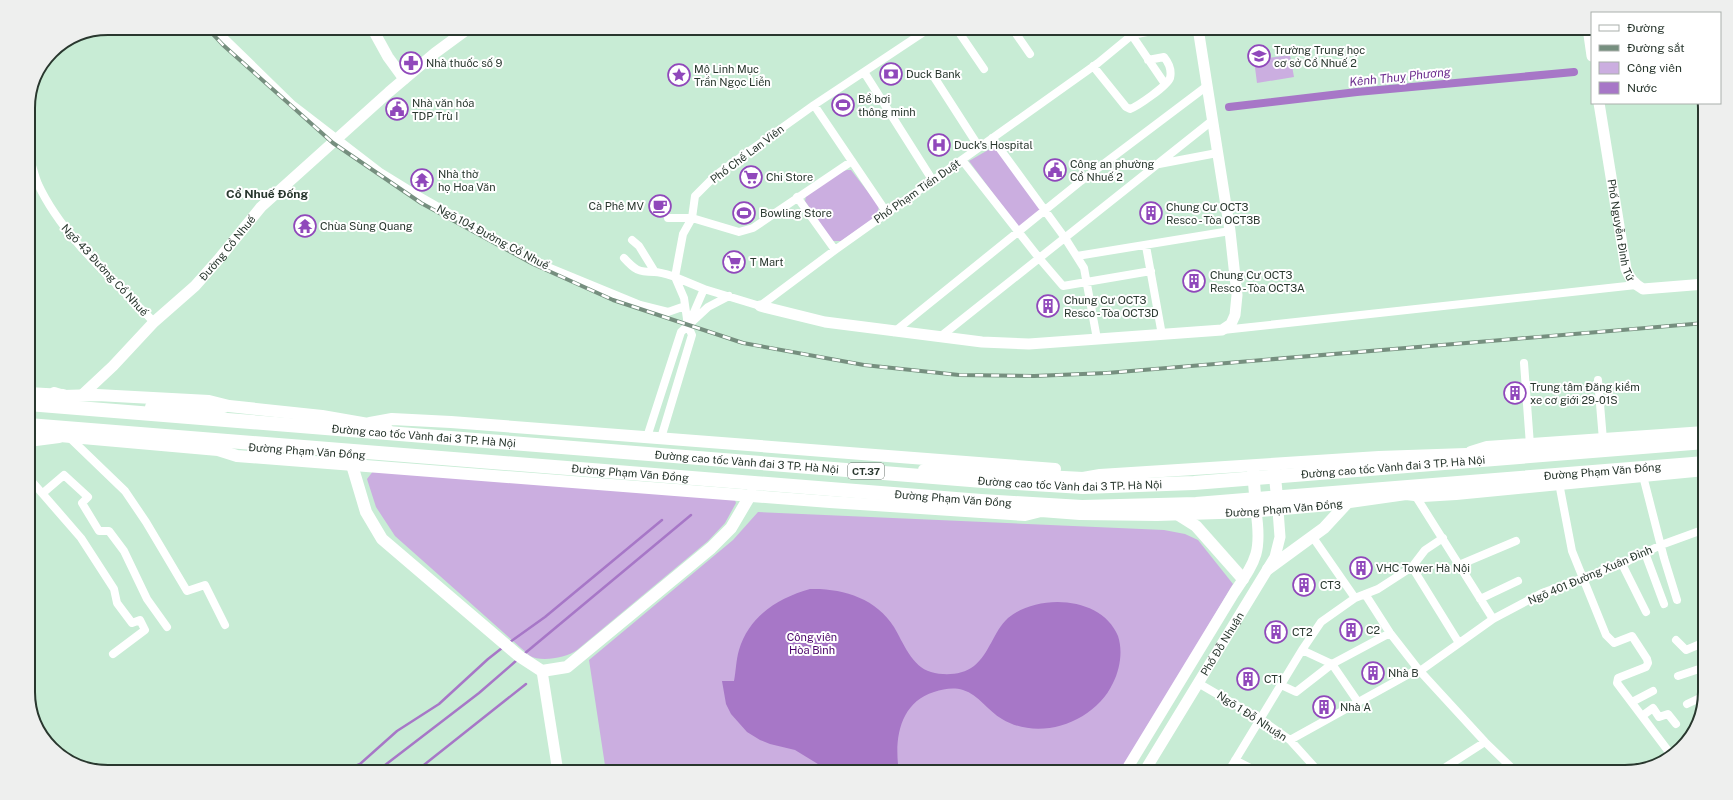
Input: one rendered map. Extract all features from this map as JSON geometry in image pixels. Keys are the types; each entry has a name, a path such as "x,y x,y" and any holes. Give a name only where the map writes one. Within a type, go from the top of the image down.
{"highway":[{"path":"35,394 63,396"},
{"name":"Đường cao tốc Vành đai 3 TP. Hà Nội","path":"35,405 975,480 1083,487 1194,483 1698,443"},
{"name":"Đường cao tốc Vành đai 3 TP. Hà Nội","path":"35,427 974,500 1082,507 1196,504 1698,465"},
{"path":"35,440 65,437"}],"main road":[{"path":"35,388 63,396 82,395 209,401 229,406 283,410 368,424 391,430 833,465 1083,478 1100,475 1466,454 1488,456 1698,440"},
{"path":"35,400 210,410 229,406"},
{"path":"368,424 392,419 661,438 1082,471 1100,475"},
{"name":"Đường Phạm Văn Đồng","path":"35,427 65,437 218,450 237,456 1025,515 1041,511"},
{"path":"1466,454 1487,447 1698,433"},
{"name":"Đường Phạm Văn Đồng","path":"218,450 237,446 526,465 1026,505 1041,511 1080,514 1177,514 1278,510 1411,495 1456,494 1698,471"},
{"path":"352,465 366,512 382,539 519,656 542,671 567,667 711,548 730,528 751,494"},
{"path":"1274,465 1278,510"},
{"name":"Đường Phạm Văn Đồng","path":"1411,495 1422,487 1698,465"},
{"path":"1252,467 1256,511"},
{"path":"1268,569 1324,528 1348,502"},
{"path":"1177,514 1196,526 1243,579"}],"street":[{"name":"Ngõ 104 Đường Cổ Nhuế","path":"221,35 293,105 380,172 534,261 640,305 668,312 685,306"},
{"path":"376,35 388,57 404,79"},
{"name":"Đường Cổ Nhuế","path":"82,395 113,366 154,322 195,286 261,207 404,79 460,35"},
{"name":"Phố Chế Lan Viên","path":"676,277 683,234 692,218 695,196 720,172 814,105 920,35"},
{"path":"961,35 984,69"},
{"path":"1017,35 1030,54"},
{"name":"Phố Phạm Tiến Duật","path":"760,306 835,250 1093,66 1126,35"},
{"path":"1132,35 1164,84"},
{"path":"1199,35 1230,231 1237,295 1236,315 1230,324 1222,330"},
{"path":"1589,35 1591,49"},
{"path":"1093,66 1126,107 1130,109 1164,84 1170,77 1167,61 1164,57 1148,60"},
{"path":"864,72 933,180"},
{"path":"934,77 979,147"},
{"path":"894,332 1081,181 1207,86"},
{"name":"Phố Nguyễn Đình Tứ","path":"1600,104 1626,269 1636,285 1643,289 1698,285"},
{"path":"814,105 887,213"},
{"path":"940,337 1213,120"},
{"path":"992,138 1065,238 1084,268 1088,282 1097,339"},
{"path":"1158,164 1217,153"},
{"path":"962,160 1039,258 1063,286 1151,271"},
{"path":"668,218 692,218 739,232 753,228 852,161"},
{"name":"Ngõ 43 Đường Cổ Nhuế","path":"35,173 48,202 67,232 154,322"},
{"path":"797,197 835,250"},
{"path":"1077,256 1146,246 1230,231"},
{"path":"632,240 639,246 655,272"},
{"path":"1146,246 1162,335"},
{"path":"624,258 634,268 645,273 655,272 676,277 704,289 760,306 825,322 894,332 982,342 1029,344 1222,330 1636,285"},
{"path":"661,438 692,335 688,326 685,306 676,277"},
{"path":"688,326 704,289"},
{"path":"647,437 681,332 708,307 729,296"},
{"path":"1524,363 1530,445"},
{"path":"1598,380 1603,440"},
{"path":"65,437 125,491 146,522 187,591 205,585 225,625"},
{"path":"43,493 64,475 81,489 88,497 82,502 100,531 109,531 124,551 147,599 167,627"},
{"path":"1643,476 1677,600"},
{"path":"1558,483 1572,550 1582,579 1606,635 1610,641 1618,642 1632,636 1647,659 1648,663 1646,667 1618,678 1616,681 1668,751"},
{"path":"35,484 81,538 114,589 117,603 132,623 140,620 145,630 113,654"},
{"path":"1411,495 1443,538 1493,619"},
{"name":"Phố Đỗ Nhuận","path":"1148,765 1268,569 1278,549 1280,537 1278,510"},
{"name":"Phố Đỗ Nhuận","path":"1130,765 1252,566 1257,553 1259,540 1256,511"},
{"name":"Ngõ 401 Đường Xuân Đỉnh","path":"1290,740 1419,670 1493,619 1542,593 1622,564 1661,545 1698,532"},
{"path":"1312,536 1355,598"},
{"path":"1232,765 1302,650 1321,622 1355,598 1378,589 1412,566 1425,550 1443,538"},
{"path":"1460,565 1516,541"},
{"path":"1645,552 1664,604"},
{"path":"1622,564 1646,612"},
{"path":"1412,566 1459,643"},
{"path":"1480,599 1518,581"},
{"path":"1365,594 1390,633 1419,670 1485,742 1509,765"},
{"path":"1281,685 1296,692 1332,664 1390,633"},
{"path":"1676,640 1686,650 1698,645"},
{"path":"1302,650 1332,664 1358,702"},
{"path":"1678,676 1698,669"},
{"path":"542,671 557,765"},
{"name":"Ngõ 1 Đỗ Nhuận","path":"1198,683 1260,720 1290,740 1313,765"},
{"path":"1632,702 1653,691"},
{"path":"1687,704 1698,699"},
{"path":"1642,716 1650,708 1653,708 1659,717 1668,714 1676,724"},
{"path":"1449,765 1485,742"},
{"path":"1235,760 1245,765"}],"green space":[{"path":"1290,55 1294,77 1257,83 1254,60"},
{"path":"995,146 1041,210 1019,228 969,161"},
{"path":"851,170 879,206 877,216 841,241 832,241 805,201 806,196 840,172"},
{"path":"374,470 735,500 736,503 725,523 708,541 577,650 560,657 540,659 530,656 395,536 376,507 367,479"},
{"name":"Công viên Hòa Bình","path":"758,512 1164,530 1185,534 1198,540 1233,584 1125,765 605,765 589,660 733,540"}],"water":[{"path":"810,589 834,590 868,602 887,617 913,660 918,665 931,672 942,674 959,673 974,666 984,655 1008,618 1021,610 1052,602 1084,606 1098,613 1110,623 1118,636 1120,642 1119,666 1113,683 1105,697 1080,718 1065,724 1049,728 1033,729 1017,726 997,716 969,692 956,689 941,690 922,697 906,714 902,724 897,748 898,765 820,765 795,750 770,744 747,732 731,714 726,704 722,681 734,681 739,650 750,627 757,618 776,603"}],"waterway":[{"name":"Kênh Thuỵ Phương","path":"1229,107 1357,92 1574,72"},
{"path":"524,654 691,515"},
{"path":"510,642 545,617 662,520"},
{"path":"358,765 397,731 439,704 502,648"},
{"path":"385,765 479,693 517,660"},
{"path":"424,765 526,684"}],"railway":[{"path":"214,35 333,143 421,203 533,264 613,300 743,343 864,365 959,375 1034,376 1107,373 1698,324"}],"place":[{"name":"Trường Trung học cơ sở Cổ Nhuế 2","path":"1259,56"},
{"name":"Nhà thuốc số 9","path":"411,63"},
{"name":"Duck Bank","path":"891,74"},
{"name":"Mộ Linh Mục Trần Ngọc Liễn","path":"679,75"},
{"name":"Bể bơi thông minh","path":"843,105"},
{"name":"Nhà văn hóa TDP Trù I","path":"397,109"},
{"name":"Duck's Hospital","path":"939,145"},
{"name":"Công an phường Cổ Nhuế 2","path":"1055,170"},
{"name":"Chi Store","path":"751,177"},
{"name":"Nhà thờ họ Hoa Văn","path":"422,180"},
{"name":"Cà Phê MV","path":"660,206"},
{"name":"Bowling Store","path":"744,213"},
{"name":"Chung Cư OCT3 Resco - Tòa OCT3B","path":"1151,213"},
{"name":"Chùa Sùng Quang","path":"305,226"},
{"name":"T Mart","path":"734,262"},
{"name":"Chung Cư OCT3 Resco - Tòa OCT3A","path":"1194,281"},
{"name":"Chung Cư OCT3 Resco - Tòa OCT3D","path":"1048,306"},
{"name":"Trung tâm Đăng kiểm xe cơ giới 29-01S","path":"1515,393"},
{"name":"VHC Tower Hà Nội","path":"1361,568"},
{"name":"CT3","path":"1304,585"},
{"name":"C2","path":"1351,630"},
{"name":"CT2","path":"1276,632"},
{"name":"Nhà B","path":"1373,673"},
{"name":"CT1","path":"1248,679"},
{"name":"Nhà A","path":"1324,707"}],"district":[{"name":"Cổ Nhuế Đống","path":"267,194"}]}
